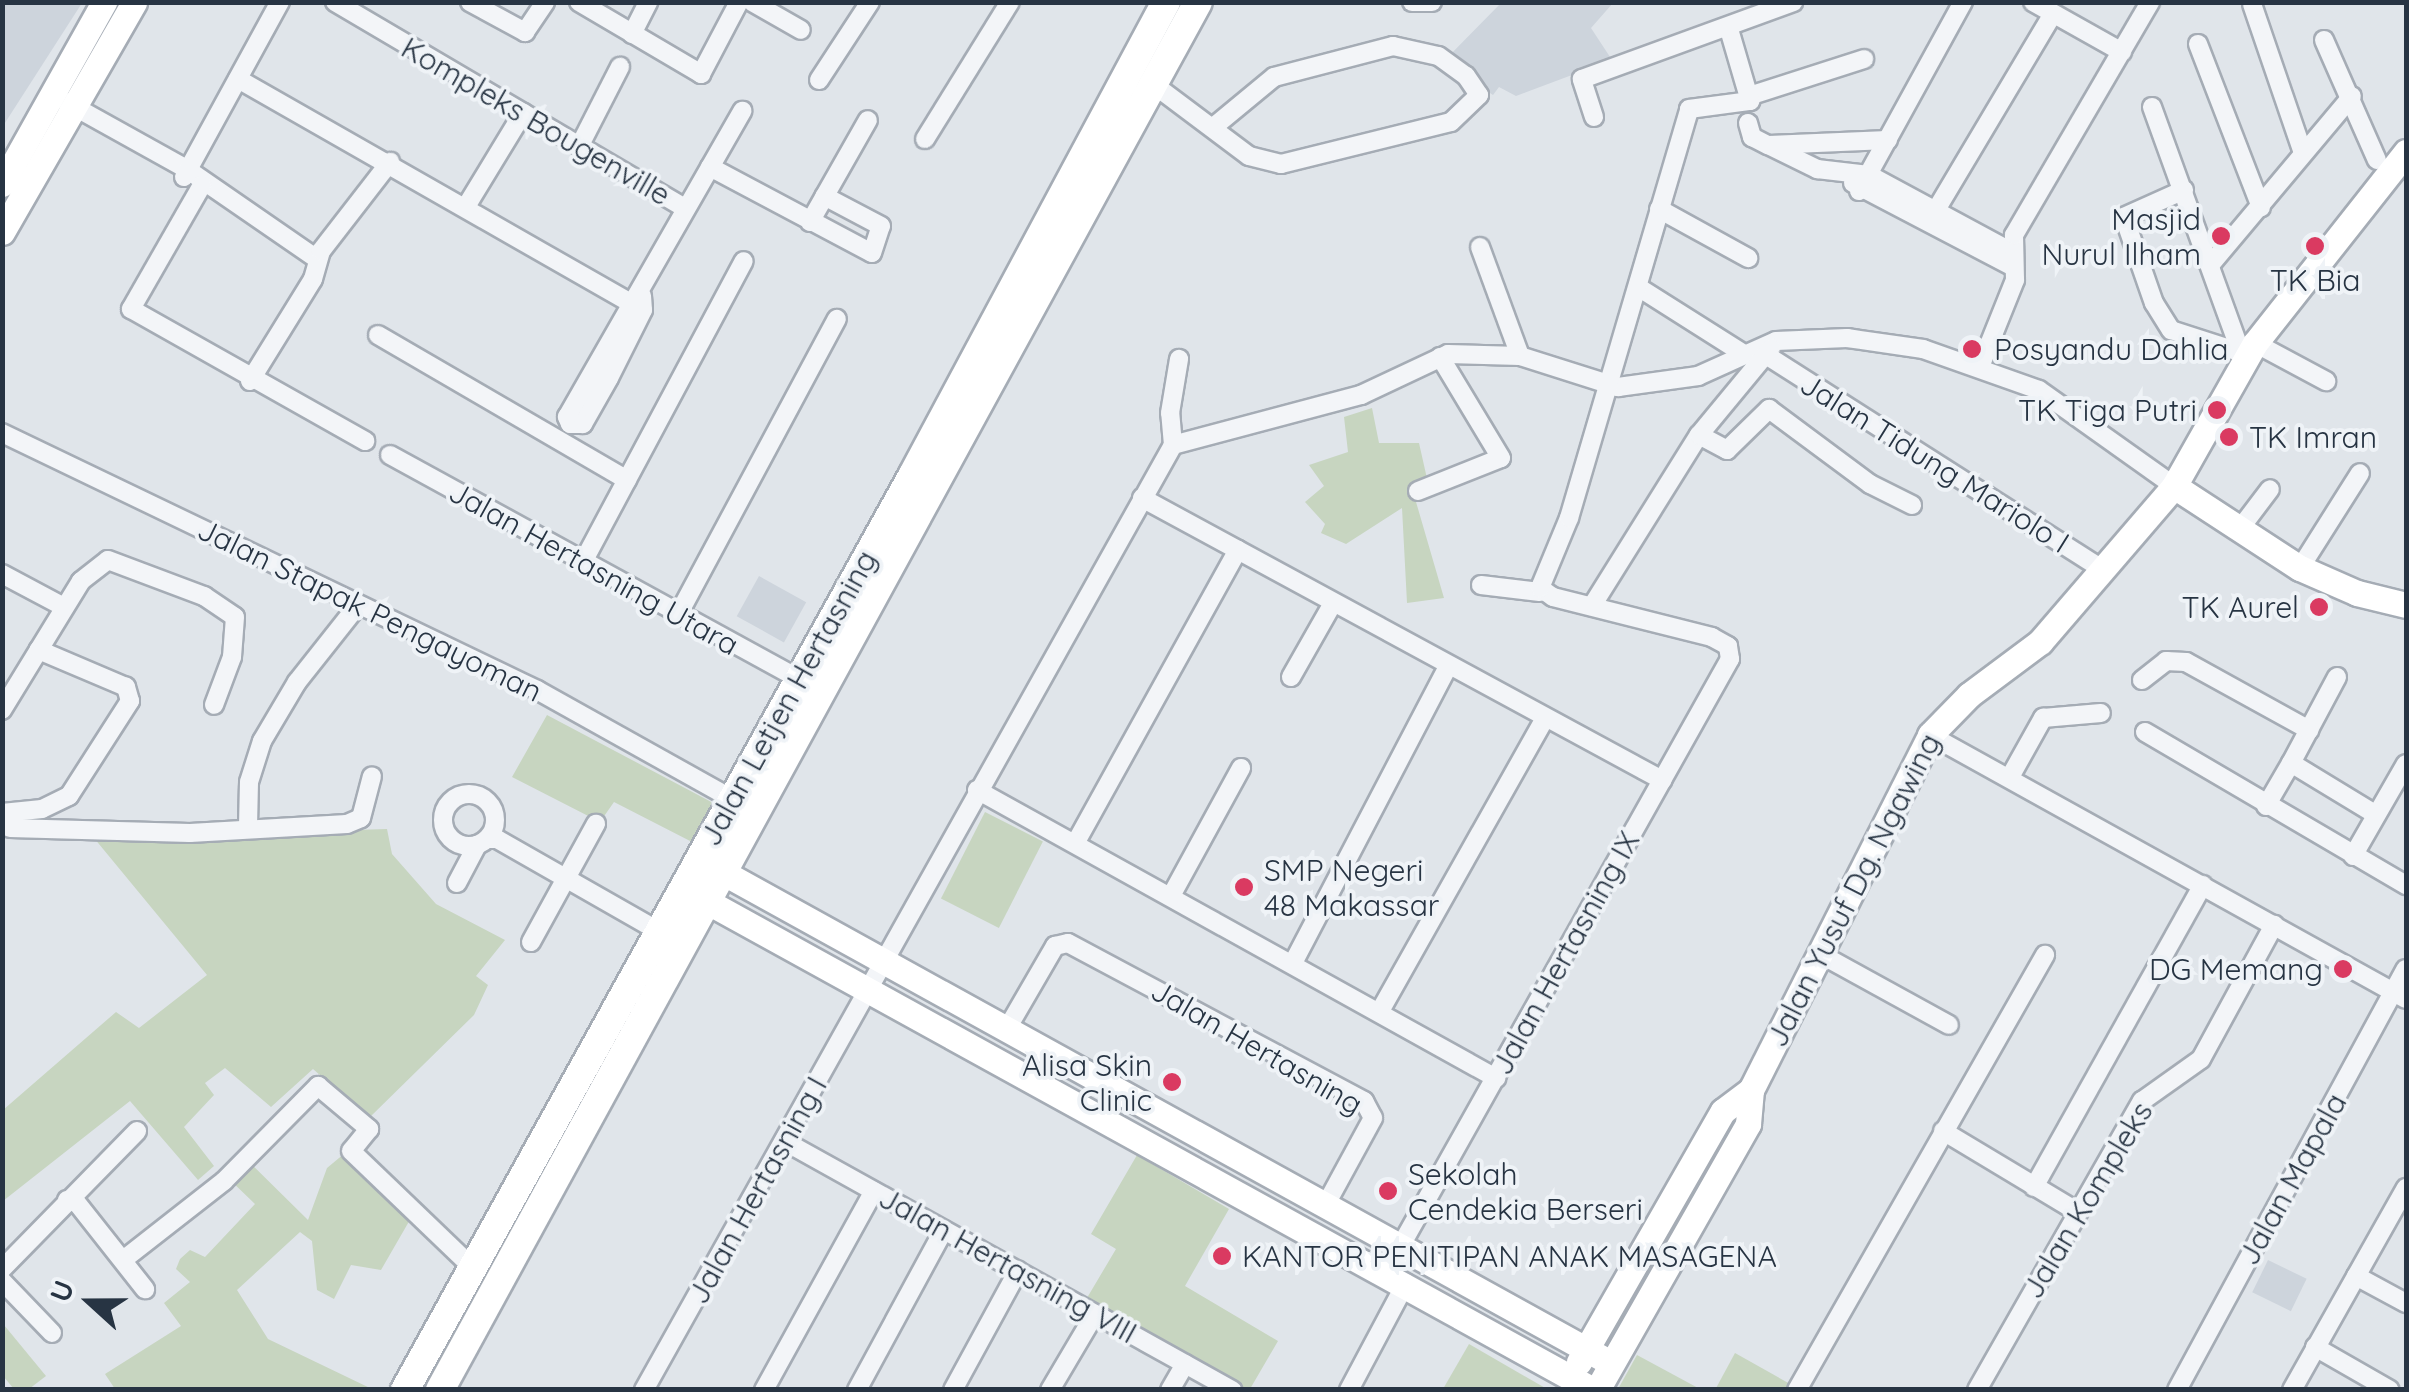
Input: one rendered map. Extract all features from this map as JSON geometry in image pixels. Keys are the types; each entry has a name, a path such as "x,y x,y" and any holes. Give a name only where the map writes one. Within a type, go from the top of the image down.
{"main road":[{"name":"Jalan Letjen Hertasning","path":"440,1390 587,1093 658,931 800,680 924,483 1198,2"},
{"name":"Jalan Letjen Hertasning","path":"405,1390 472,1268 708,902 924,483 1164,3"}],"street":[{"path":"2,184 72,106 104,2"},
{"path":"2,232 134,2"},
{"path":"280,2 238,79 131,309 250,381 365,442"},
{"name":"Kompleks Bougenville","path":"335,2 684,208"},
{"path":"470,2 523,32 530,28 546,2"},
{"path":"579,2 701,74 739,2"},
{"path":"632,34 648,2"},
{"path":"752,2 802,30"},
{"path":"819,80 870,2"},
{"path":"925,139 1010,2"},
{"path":"1412,2 1432,2"},
{"path":"1594,116 1582,79 1729,30 1793,2"},
{"path":"1864,183 1963,2"},
{"path":"2034,2 2122,52"},
{"path":"1980,367 2015,280 2011,258 2030,204 2150,2"},
{"path":"2252,4 2303,153"},
{"path":"1936,210 2053,14"},
{"path":"1729,30 1750,99"},
{"path":"2324,40 2377,160"},
{"path":"2198,44 2261,207"},
{"path":"1153,84 1216,125 1260,163 1281,164 1451,122 1479,96 1466,76 1438,56 1393,46 1274,77 1216,125"},
{"path":"1540,592 1568,518 1691,106 1750,99 1864,58"},
{"path":"580,145 620,67"},
{"path":"238,79 639,303"},
{"path":"2211,264 2352,96"},
{"path":"72,106 92,126 191,178 317,258"},
{"path":"2152,107 2247,352"},
{"name":"Kompleks Bougenville","path":"639,303 684,208 742,111"},
{"path":"467,205 522,113"},
{"path":"810,222 868,120"},
{"path":"1748,123 1752,137 1864,183 2011,258"},
{"path":"1768,145 1888,140"},
{"name":"Jalan Yusuf Dg. Ngawing","path":"1581,1386 1611,1363 1748,1124 1751,1090 1930,736 1969,695 2040,642 2105,571 2174,486 2247,352 2406,152"},
{"path":"250,381 313,278 317,258 390,162"},
{"path":"710,167 810,222 874,250 881,226 824,196"},
{"path":"1864,183 1936,210 2011,258"},
{"path":"2184,190 2124,217 2154,303 2171,330 2326,381"},
{"path":"1659,210 1748,258"},
{"path":"1480,247 1520,356"},
{"path":"582,562 744,262"},
{"path":"1638,286 1744,354"},
{"path":"639,303 592,409 575,427 567,418 639,303"},
{"path":"678,615 836,319"},
{"path":"378,335 626,480"},
{"path":"1179,358 1170,413 1174,445 1361,396 1440,357 1520,356 1604,387 1680,380 1744,354 1771,348 1879,341 1980,367 2061,401 2174,486 2300,568 2357,593 2406,605"},
{"path":"1481,586 1540,592 1592,606 1699,435 1771,348"},
{"name":"Jalan Tidung Mariolo I","path":"1771,348 2105,571"},
{"path":"1418,491 1501,458 1440,357"},
{"path":"1699,435 1727,450 1760,411 1779,412 1870,484 1912,505"},
{"name":"Jalan Stapak Pengayoman","path":"2,433 537,690 732,799"},
{"name":"Jalan Hertasning I","path":"644,1390 871,991 977,790 1174,445"},
{"name":"Jalan Hertasning Utara","path":"390,455 800,680"},
{"path":"2300,568 2360,473"},
{"path":"2239,530 2270,489"},
{"path":"1142,498 1447,668 1662,780"},
{"path":"1076,842 1238,550"},
{"path":"2,710 93,568 115,560 222,605 235,617 236,638 214,705"},
{"path":"2,574 64,608"},
{"path":"1291,677 1333,603"},
{"path":"248,826 249,782 262,741 297,682 358,604"},
{"name":"Jalan Hertasning IX","path":"1349,1390 1396,1278 1400,1247 1730,658 1728,646 1712,637 1592,606"},
{"path":"6,821 42,810 69,796 130,701 126,687 39,650"},
{"path":"2142,680 2166,661 2186,662 2309,730"},
{"path":"1292,963 1447,668"},
{"path":"2266,806 2337,677"},
{"path":"2010,777 2043,718 2101,713"},
{"path":"1380,1011 1544,720"},
{"path":"2145,732 2406,886"},
{"path":"1930,736 2400,996"},
{"path":"2291,763 2376,814"},
{"path":"2353,856 2406,764"},
{"path":"1171,896 1241,768"},
{"path":"6,821 190,833 248,826 354,823 364,812 372,776"},
{"path":"977,790 1496,1078"},
{"path":"531,942 596,824"},
{"path":"457,883 482,842 566,879 658,931"},
{"path":"724,872 1611,1363"},
{"path":"2034,1187 2203,886"},
{"path":"708,902 993,1054 1396,1278 1581,1386"},
{"path":"792,948 808,920"},
{"name":"Jalan Kompleks","path":"1977,1390 2142,1101 2188,1070 2211,1044 2274,925"},
{"name":"Jalan Hertasning","path":"1008,1026 1054,946 1068,943 1364,1102 1373,1118 1325,1206"},
{"path":"1820,954 1948,1025"},
{"path":"1797,1390 2046,955"},
{"name":"Jalan Mapala","path":"2177,1390 2400,996 2406,969"},
{"path":"123,1260 224,1181 318,1086 370,1129 351,1151 472,1268"},
{"name":"Jalan Yusuf Dg. Ngawing","path":"1581,1386 1586,1348 1723,1111 1751,1090"},
{"path":"2,1269 32,1246 67,1200 137,1131"},
{"path":"1943,1131 2078,1212"},
{"name":"Jalan Hertasning VIII","path":"784,1141 1232,1390"},
{"path":"2292,1390 2356,1276 2401,1210 2406,1188"},
{"path":"764,1390 874,1191"},
{"path":"67,1200 78,1203 144,1289"},
{"path":"857,1390 944,1230"},
{"path":"1634,1265 1658,1279"},
{"path":"954,1390 1018,1270"},
{"path":"2356,1276 2406,1303"},
{"path":"2,1281 52,1333"},
{"path":"1050,1390 1095,1314"},
{"path":"2315,1347 2390,1390"},
{"path":"1170,1390 1185,1364"}],"shaded area":[{"path":"2,3 82,3 3,126"},
{"path":"1501,3 1613,3 1591,28 1612,60 1516,96 1499,87 1493,95 1443,62"},
{"path":"759,576 806,602 784,642 737,616"},
{"path":"2268,1260 2307,1279 2291,1311 2252,1292"}],"green space":[{"path":"1372,408 1379,443 1419,443 1428,483 1414,495 1444,598 1407,603 1402,508 1346,544 1321,533 1325,524 1305,502 1324,486 1309,465 1348,452 1344,417"},
{"path":"547,715 717,805 694,843 614,802 600,822 512,777"},
{"path":"985,812 1043,842 999,928 941,898"},
{"path":"387,829 392,854 436,904 505,940 476,976 488,985 474,1015 369,1118 313,1069 271,1107 225,1068 205,1083 214,1095 184,1127 214,1166 198,1180 130,1101 3,1201 3,1110 116,1012 139,1028 207,975 94,838"},
{"path":"345,1153 411,1218 381,1270 351,1265 334,1299 317,1290 312,1241 300,1232 237,1290 268,1339 372,1389 115,1389 105,1374 181,1326 164,1303 190,1282 176,1269 180,1259 190,1250 205,1257 255,1204 227,1177 244,1157 308,1220 327,1168"},
{"path":"1137,1155 1229,1209 1185,1286 1278,1341 1250,1389 1233,1389 1084,1303 1116,1249 1091,1234"},
{"path":"4,1325 46,1376 29,1389 14,1389 3,1376"},
{"path":"1469,1344 1547,1389 1443,1389"},
{"path":"1735,1353 1799,1389 1715,1390"},
{"path":"1637,1355 1700,1389 1618,1389"}],"place":[{"name":"Masjid Nurul Ilham","path":"2221,236"},
{"name":"TK Bia","path":"2315,246"},
{"name":"Posyandu Dahlia","path":"1972,349"},
{"name":"TK Tiga Putri","path":"2217,410"},
{"name":"TK Imran","path":"2229,437"},
{"name":"TK Aurel","path":"2319,607"},
{"name":"SMP Negeri 48 Makassar","path":"1244,887"},
{"name":"DG Memang","path":"2343,969"},
{"name":"Alisa Skin Clinic","path":"1172,1082"},
{"name":"Sekolah Cendekia Berseri","path":"1388,1191"},
{"name":"KANTOR PENITIPAN ANAK MASAGENA","path":"1222,1256"}]}
